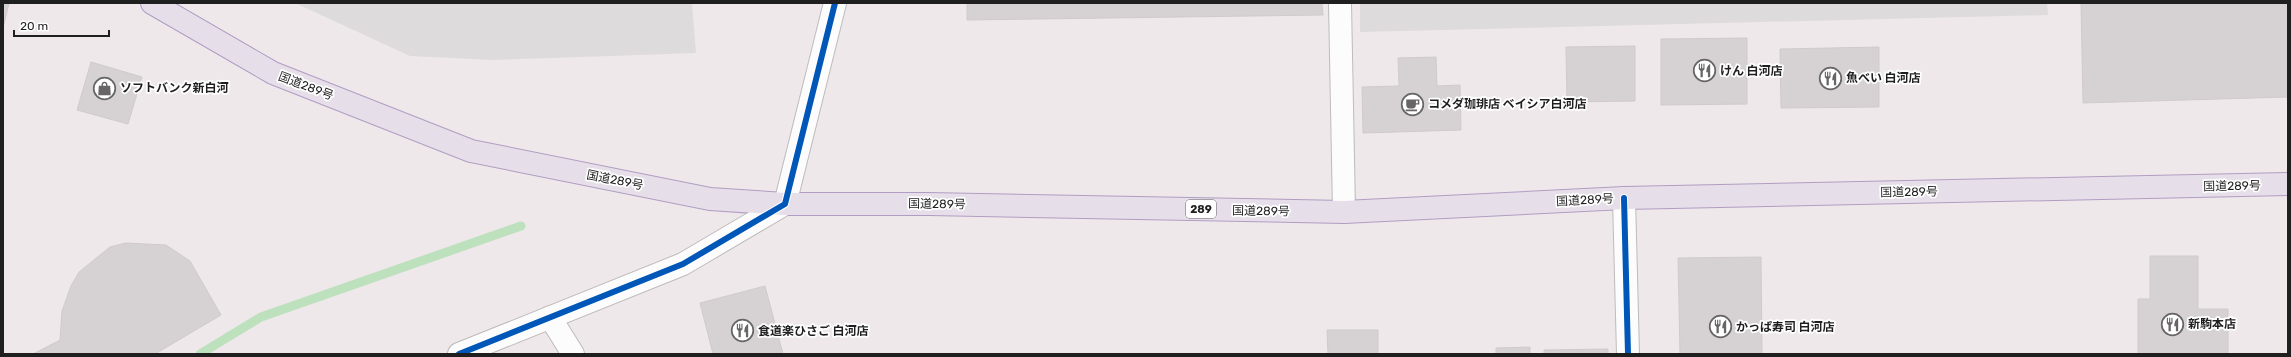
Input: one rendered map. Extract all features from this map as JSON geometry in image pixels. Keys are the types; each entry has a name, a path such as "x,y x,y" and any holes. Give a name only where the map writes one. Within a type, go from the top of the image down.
{"highway":[{"name":"国道289号","path":"152,3 273,74 471,151 710,199 785,204 929,204 1344,212 1624,198 2288,184"}],"street":[{"path":"459,354 483,350 550,317 683,264 785,204 835,3"},
{"path":"1340,3 1344,212"},
{"path":"1624,198 1628,354"},
{"path":"550,317 573,354"}],"shaded area":[{"path":"295,3 692,3 696,53 492,60 410,56"},
{"path":"1360,3 2047,3 2048,15 1360,32"}],"building":[{"path":"3,3 9,3 3,28"},
{"path":"967,3 1322,3 1323,15 967,20"},
{"path":"2081,3 2288,3 2288,97 2083,103"},
{"path":"1747,38 1747,104 1661,105 1661,39"},
{"path":"1635,46 1635,101 1567,102 1566,47"},
{"path":"1879,47 1879,107 1781,108 1780,49"},
{"path":"1436,57 1437,86 1460,85 1461,130 1363,133 1362,87 1399,86 1398,58"},
{"path":"91,62 142,77 128,124 77,110"},
{"path":"126,243 166,245 190,261 221,315 155,354 33,354 60,340 62,311 71,286 79,272 110,247"},
{"path":"2150,256 2198,256 2198,309 2228,309 2228,354 2138,354 2138,299 2150,299"},
{"path":"1761,257 1762,354 1680,354 1678,258"},
{"path":"765,286 783,354 713,354 700,303"},
{"path":"1327,330 1378,330 1378,354 1328,354"},
{"path":"1530,347 1530,354 1496,354 1496,348"},
{"path":"1608,349 1608,354 1544,354 1544,350"}],"waterway":[{"path":"200,354 261,317 521,226"}],"cycle path":[{"path":"459,354 683,264 785,204 835,3"},
{"path":"1624,198 1628,354"}],"place":[{"name":"けん 白河店","path":"1704,71"},
{"name":"魚べい 白河店","path":"1831,78"},
{"name":"ソフトバンク新白河","path":"104,88"},
{"name":"コメダ珈琲店 ベイシア白河店","path":"1413,104"},
{"name":"新駒本店","path":"2173,324"},
{"name":"かっぱ寿司 白河店","path":"1720,327"},
{"name":"食道楽ひさご 白河店","path":"743,331"}]}
